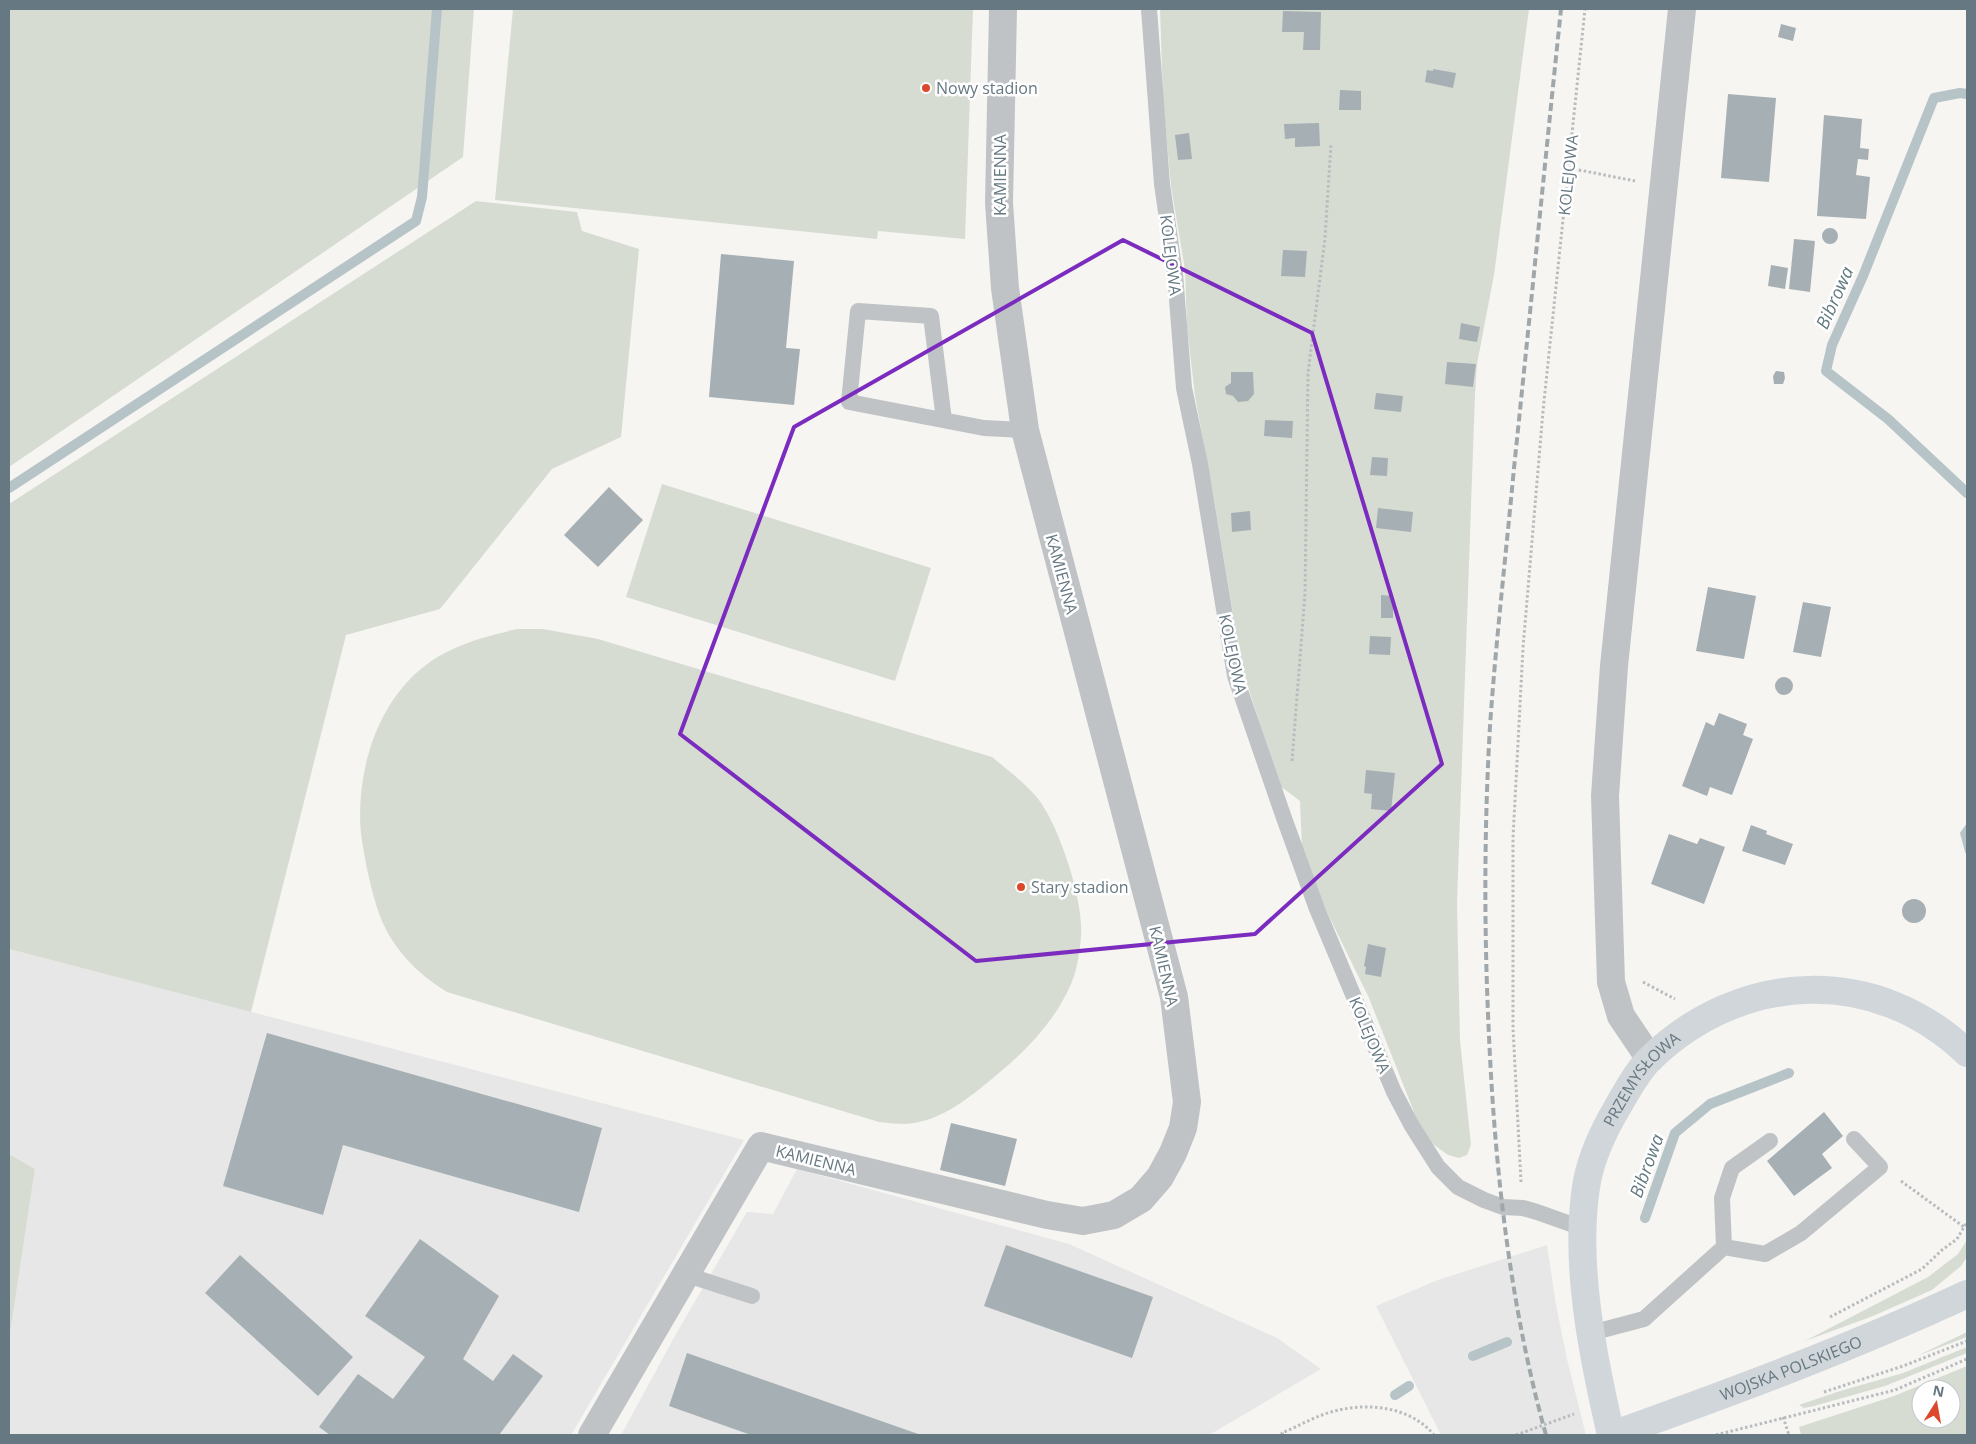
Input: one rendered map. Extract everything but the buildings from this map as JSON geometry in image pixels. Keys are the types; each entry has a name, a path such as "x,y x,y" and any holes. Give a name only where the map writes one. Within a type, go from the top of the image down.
{"main road":[{"name":"PRZEMYSŁOWA","path":"1611,1435 1598,1379 1591,1333 1585,1287 1582,1228 1587,1180 1596,1151 1609,1121 1627,1090 1650,1059 1684,1030 1712,1013 1748,999 1778,992 1812,989 1847,993 1889,1003 1917,1016 1951,1038 1967,1054"},
{"name":"WOJSKA POLSKIEGO","path":"1611,1435 1712,1399 1891,1329 1967,1294"}],"street":[{"name":"KAMIENNA","path":"592,1435 761,1146 1047,1215 1083,1221 1114,1215 1141,1199 1160,1177 1173,1153 1183,1128 1188,1102 1174,997 1025,430 1005,288 999,203 1003,9"},
{"path":"1650,1059 1621,1016 1611,982 1604,796 1614,666 1682,9"}],"lane":[{"name":"KOLEJOWA","path":"1149,9 1162,184 1175,274 1184,388 1200,464 1235,676 1317,909 1394,1092 1412,1126 1438,1167 1458,1187 1503,1207 1523,1208 1582,1228"},
{"path":"944,420 931,316 858,311 848,402 984,428 1025,430"},
{"path":"1724,1247 1765,1254 1801,1234 1880,1167 1854,1139"},
{"path":"1724,1247 1722,1198 1732,1168 1770,1141"},
{"path":"1591,1333 1644,1319 1724,1247"},
{"path":"687,1275 752,1296"}],"path":[{"name":"KOLEJOWA","path":"1523,1208 1513,1028 1513,838 1529,569 1543,411 1585,9"},
{"path":"1292,763 1305,594 1308,373 1325,238 1331,144"},
{"path":"1569,168 1664,186"},
{"path":"1638,979 1680,1002"},
{"path":"1922,1196 1964,1227"},
{"path":"1828,1318 1922,1269 1957,1239 1967,1222"},
{"path":"1816,1394 1903,1366 1967,1341"},
{"path":"1716,1435 1895,1390 1967,1359"},
{"path":"1283,1435 1282,1433 1333,1411 1358,1406 1404,1413 1420,1420 1434,1435"},
{"path":"1783,1417 1789,1435"}],"highlighted area":[{"path":"1123,240 1312,333 1442,764 1255,934 976,961 680,734 794,427"}],"shaded area":[{"path":"9,9 474,9 463,157 9,467"},
{"path":"513,9 973,9 965,239 878,231 877,239 495,200"},
{"path":"1160,9 1529,9 1494,275 1477,364 1475,394 1457,903 1460,1040 1471,1145 1467,1155 1459,1158 1448,1155 1430,1142 1418,1122 1369,998 1323,904 1302,849 1300,801 1280,786 1242,668 1195,396 1187,327 1185,270 1171,186 1163,100"},
{"path":"476,201 577,212 582,231 639,249 621,437 552,469 440,609 346,635 251,1012 9,949 9,504"},
{"path":"662,484 931,568 895,681 626,597"},
{"path":"517,629 543,629 598,639 992,757 1034,794 1047,812 1062,846 1075,885 1081,922 1078,961 1065,997 1050,1021 1011,1063 957,1106 919,1122 896,1124 879,1122 447,992 432,981 410,963 392,940 383,923 374,897 362,843 360,823 363,778 367,760 372,741 389,707 399,691 423,667 448,651 474,640"},
{"path":"1967,823 1967,855 1960,833"},
{"path":"9,949 744,1140 571,1435 9,1435 9,1340 35,1169 9,1154"},
{"path":"9,1154 35,1169 9,1340"},
{"path":"797,1169 1069,1244 1277,1338 1321,1369 1209,1435 621,1435 676,1334 747,1212 773,1214"},
{"path":"1967,1240 1967,1257 1961,1266 1932,1290 1873,1316 1805,1341 1928,1277 1958,1254"},
{"path":"1547,1245 1556,1305 1567,1359 1586,1435 1441,1435 1376,1306 1438,1280"},
{"path":"1967,1332 1967,1337 1917,1356"},
{"path":"1967,1347 1967,1353 1885,1386 1814,1406 1804,1408 1799,1405 1903,1373"},
{"path":"1967,1366 1967,1435 1801,1435 1799,1427 1911,1389 1911,1429 1961,1429 1961,1379 1935,1379"}],"waterway":[{"path":"9,488 416,221 422,197 437,9"},
{"name":"Bibrowa","path":"1967,94 1960,93 1934,98 1863,276 1832,345 1826,371 1888,419 1967,493"},
{"name":"Bibrowa","path":"1645,1218 1675,1133 1710,1104 1789,1073"},
{"name":"Bibrowa","path":"1473,1356 1507,1342"},
{"name":"Bibrowa","path":"1395,1395 1409,1386"}],"railway":[{"path":"1546,1435 1523,1337 1506,1237 1500,1187 1495,1137 1487,997 1486,843 1488,765 1495,662 1561,9"}],"place":[{"name":"Nowy stadion","path":"926,88"},
{"name":"Stary stadion","path":"1021,887"}]}
